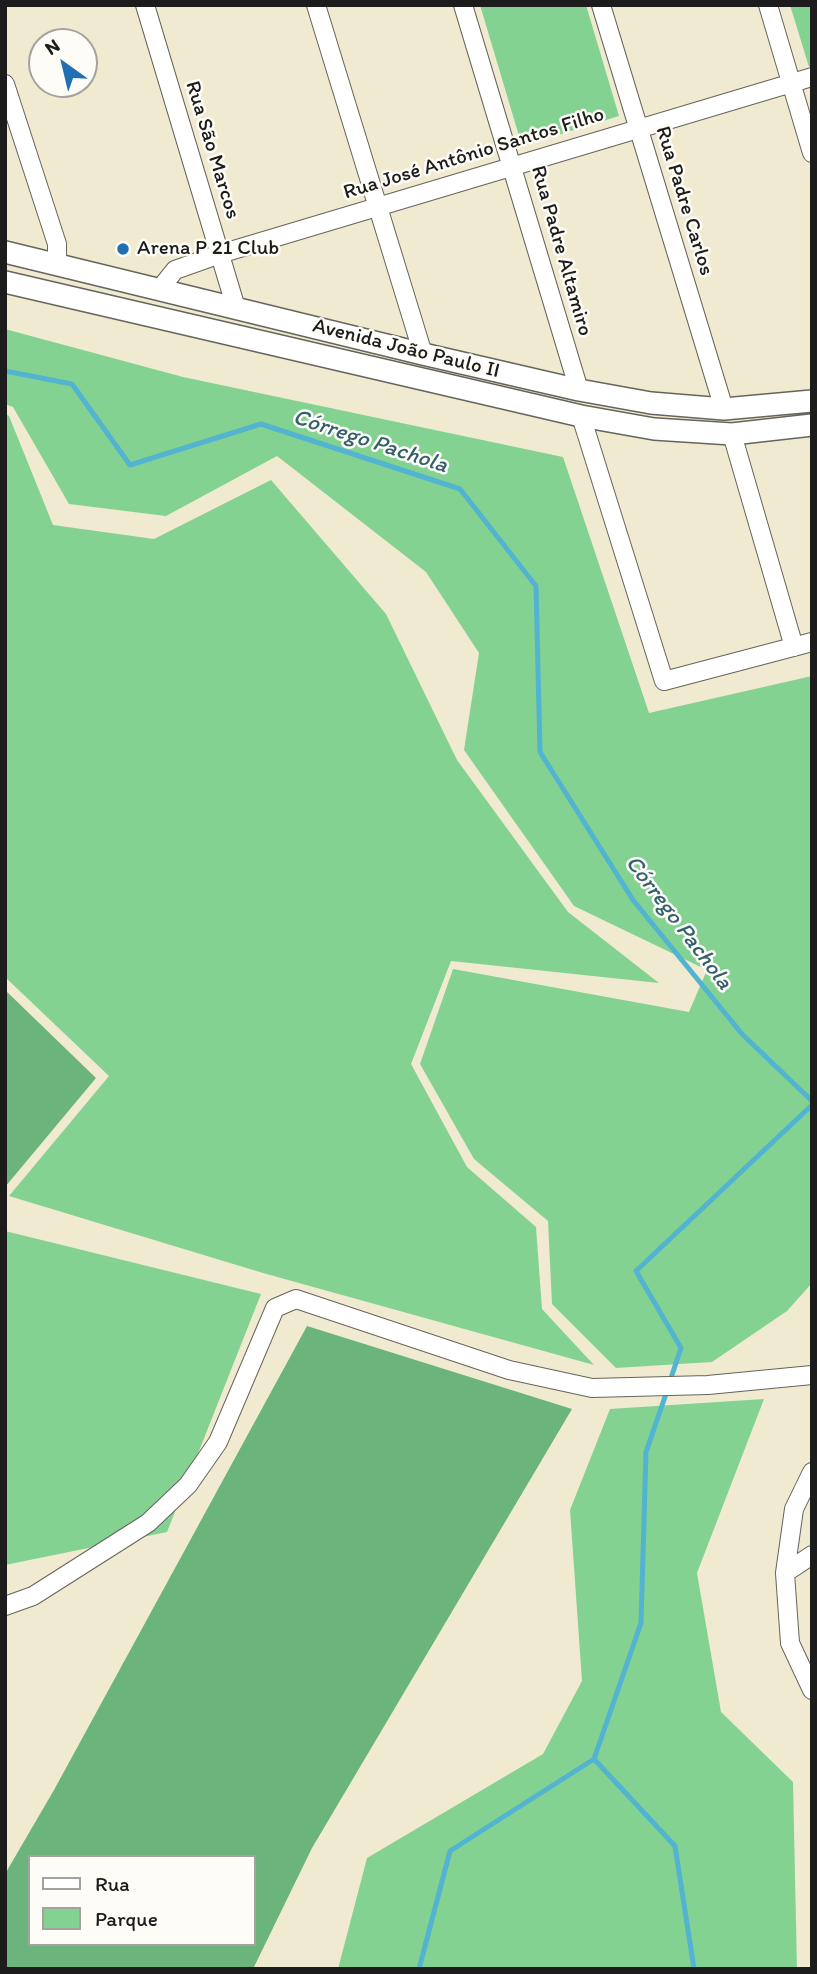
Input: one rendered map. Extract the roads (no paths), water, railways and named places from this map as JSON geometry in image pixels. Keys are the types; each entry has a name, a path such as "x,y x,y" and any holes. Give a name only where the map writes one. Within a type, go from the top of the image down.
{"street":[{"name":"Rua São Marcos","path":"145,5 236,308"},
{"path":"316,5 423,354"},
{"name":"Rua Padre Altamiro","path":"463,5 579,390"},
{"name":"Rua Padre Carlos","path":"601,5 724,409"},
{"path":"768,5 812,153"},
{"name":"Rua José Antônio Santos Filho","path":"159,290 175,270 220,254 812,77"},
{"path":"5,84 57,244 57,265"},
{"name":"Avenida João Paulo II","path":"5,252 579,390 651,403 724,409 812,401"},
{"name":"Avenida João Paulo II","path":"5,282 581,416 654,429 732,434 812,425"},
{"path":"152,316 159,290"},
{"path":"579,390 581,416 664,681 803,645 732,434"},
{"path":"5,1606 33,1596 148,1523 188,1485 218,1442 275,1308 296,1299 509,1370 592,1388 708,1385 812,1375"},
{"path":"812,1472 794,1509 785,1573 790,1643 812,1690"},
{"path":"785,1573 812,1555"}],"waterway":[{"name":"Córrego Pachola","path":"5,371 72,384 130,465 261,424 460,489 536,586 540,752 633,900 742,1034 812,1101"},
{"path":"670,1381 681,1348 636,1271 812,1105"},
{"path":"419,1969 450,1851 594,1759 641,1623 646,1452 667,1391"},
{"path":"594,1759 675,1846 694,1969"}],"place":[{"name":"Arena P 21 Club","path":"123,249"}]}
